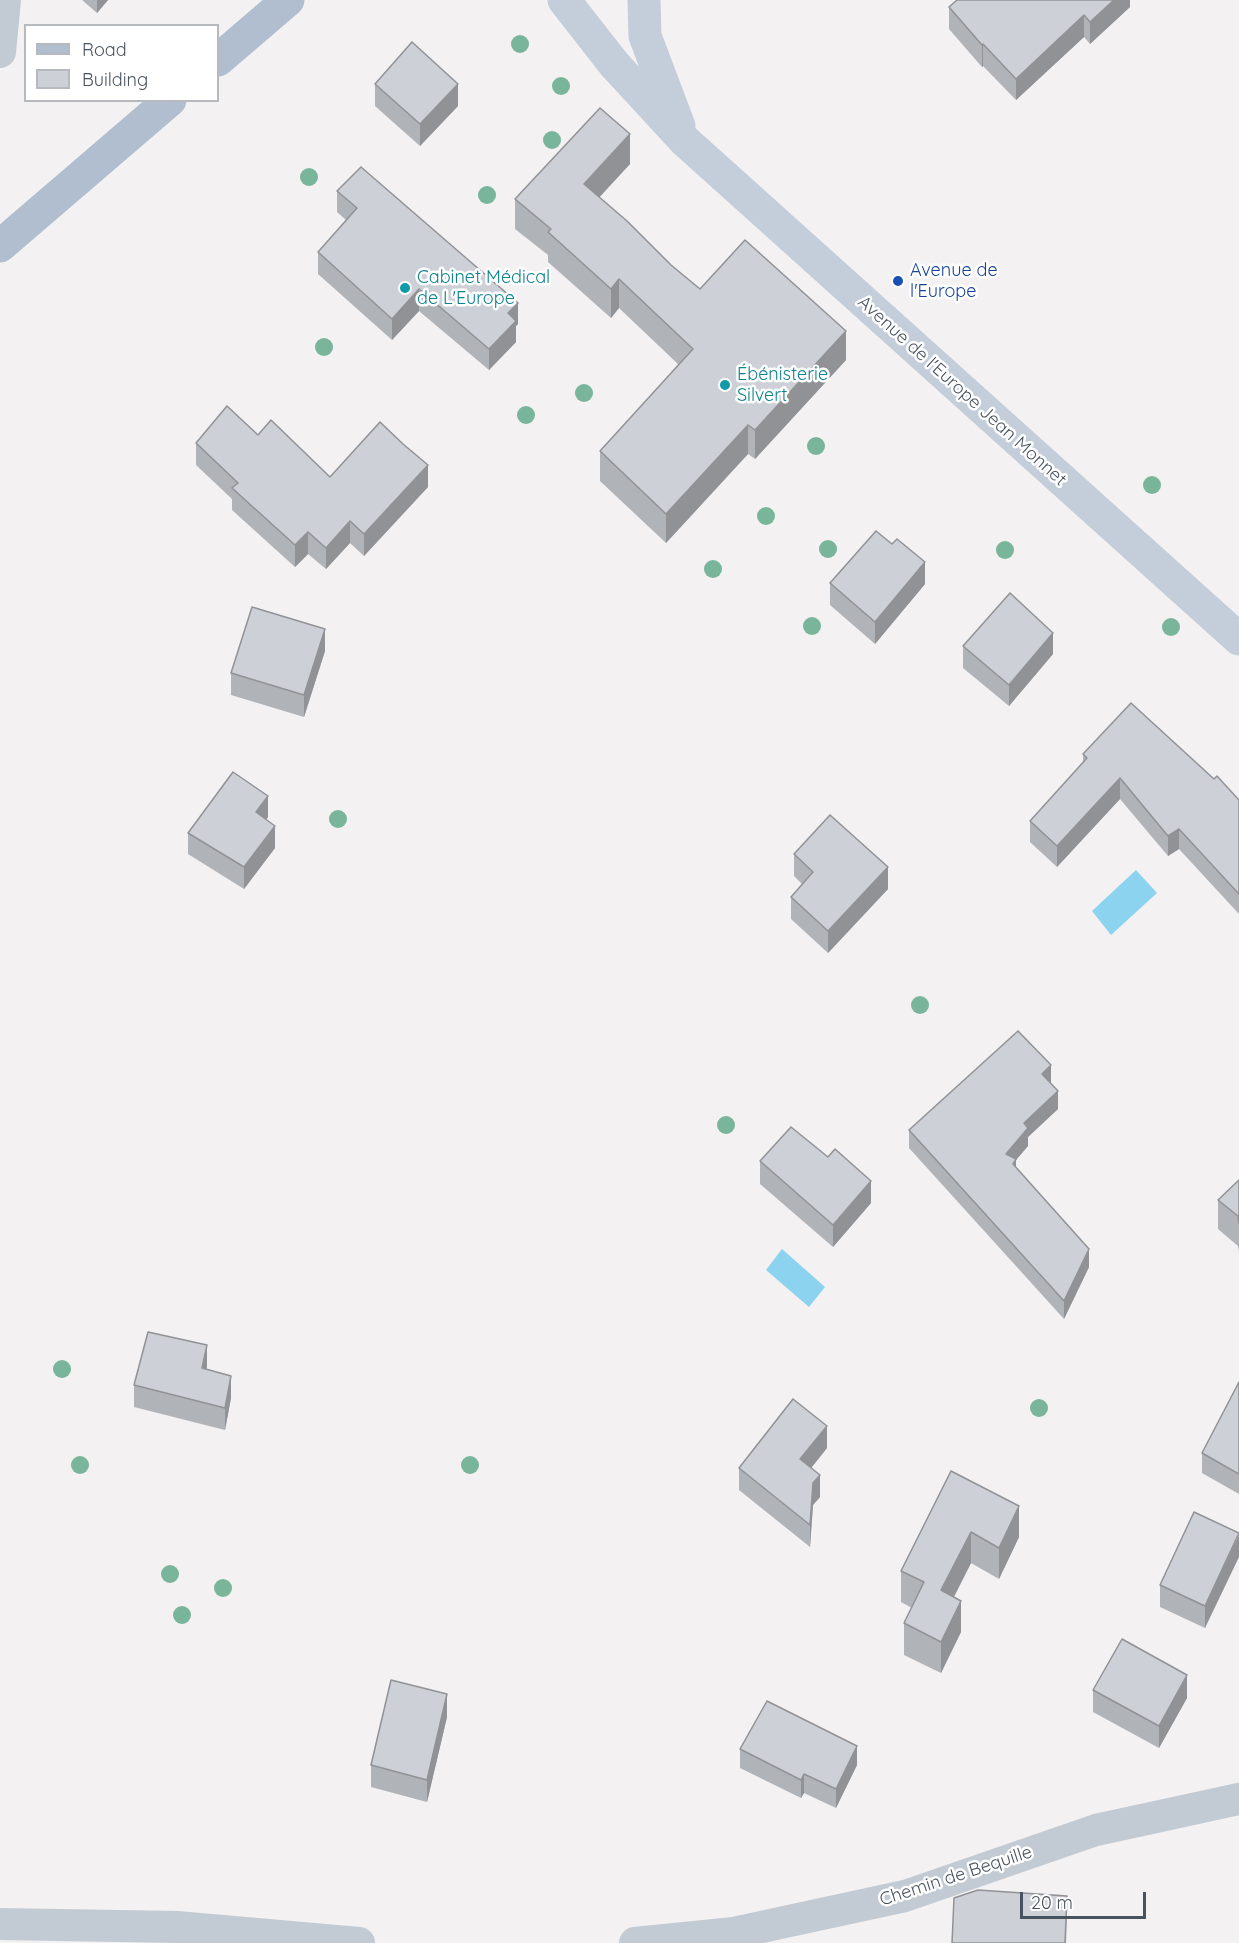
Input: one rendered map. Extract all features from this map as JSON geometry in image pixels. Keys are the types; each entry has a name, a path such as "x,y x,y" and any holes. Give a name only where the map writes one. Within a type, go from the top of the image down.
{"main road":[{"path":"219,59 288,0"},
{"name":"Avenue de l'Europe Jean Monnet","path":"564,0 614,64 685,141 1239,639"},
{"name":"Avenue de l'Europe Jean Monnet","path":"644,0 645,36 685,141"},
{"path":"0,246 168,102"}],"street":[{"path":"0,52 4,0"},
{"name":"Chemin de Bequille","path":"635,1943 734,1933 904,1896 1096,1830 1239,1799"},
{"path":"0,1924 177,1928 359,1943"}],"water":[{"path":"1136,870 1157,893 1111,935 1092,911"},
{"path":"782,1249 825,1287 809,1307 766,1270"}],"building":[{"path":"957,0 1114,0 1090,22 1084,15 1016,79 949,7"},
{"path":"412,42 458,84 420,124 375,84"},
{"path":"600,108 630,134 584,184 627,221 671,265 700,289 745,240 846,331 755,430 748,425 666,514 600,451 693,349 619,279 611,289 548,232 551,229 515,199"},
{"path":"361,167 518,303 508,313 516,321 489,349 419,289 392,319 318,252 357,208 337,191"},
{"path":"227,406 258,435 271,420 330,477 380,422 428,465 364,534 350,521 326,548 308,532 295,545 232,488 238,483 196,443"},
{"path":"876,531 892,544 897,539 925,562 875,622 830,583"},
{"path":"1010,593 1053,633 1009,685 963,646"},
{"path":"252,607 325,629 304,695 231,673"},
{"path":"1131,703 1214,779 1217,776 1239,800 1239,894 1179,829 1168,836 1120,778 1057,846 1030,821 1087,758 1083,754"},
{"path":"233,772 268,796 256,812 275,826 244,867 188,833"},
{"path":"830,815 888,867 828,931 791,897 813,872 794,854"},
{"path":"1018,1031 1051,1065 1042,1074 1058,1091 1024,1123 1028,1128 1006,1154 1016,1159 1013,1164 1089,1249 1064,1301 909,1130"},
{"path":"791,1127 828,1157 835,1149 871,1181 833,1225 760,1161"},
{"path":"1239,1180 1239,1223 1238,1216 1218,1200"},
{"path":"148,1332 207,1345 202,1368 231,1376 225,1408 134,1385"},
{"path":"1239,1382 1239,1474 1202,1453"},
{"path":"793,1399 827,1426 800,1459 820,1475 813,1483 810,1525 739,1468"},
{"path":"951,1471 1019,1506 999,1548 971,1532 941,1590 961,1601 941,1642 904,1623 924,1582 901,1571"},
{"path":"1194,1512 1239,1533 1205,1606 1160,1585"},
{"path":"1122,1639 1187,1675 1159,1726 1093,1690"},
{"path":"391,1680 447,1694 427,1780 371,1765"},
{"path":"767,1701 857,1746 836,1789 804,1774 801,1780 740,1749"},
{"path":"978,1890 1067,1896 1065,1943 952,1943 954,1898"}],"place":[{"name":"Avenue de l'Europe","path":"898,281"},
{"name":"Cabinet Médical de L'Europe","path":"405,288"},
{"name":"Ébénisterie Silvert","path":"725,385"}]}
